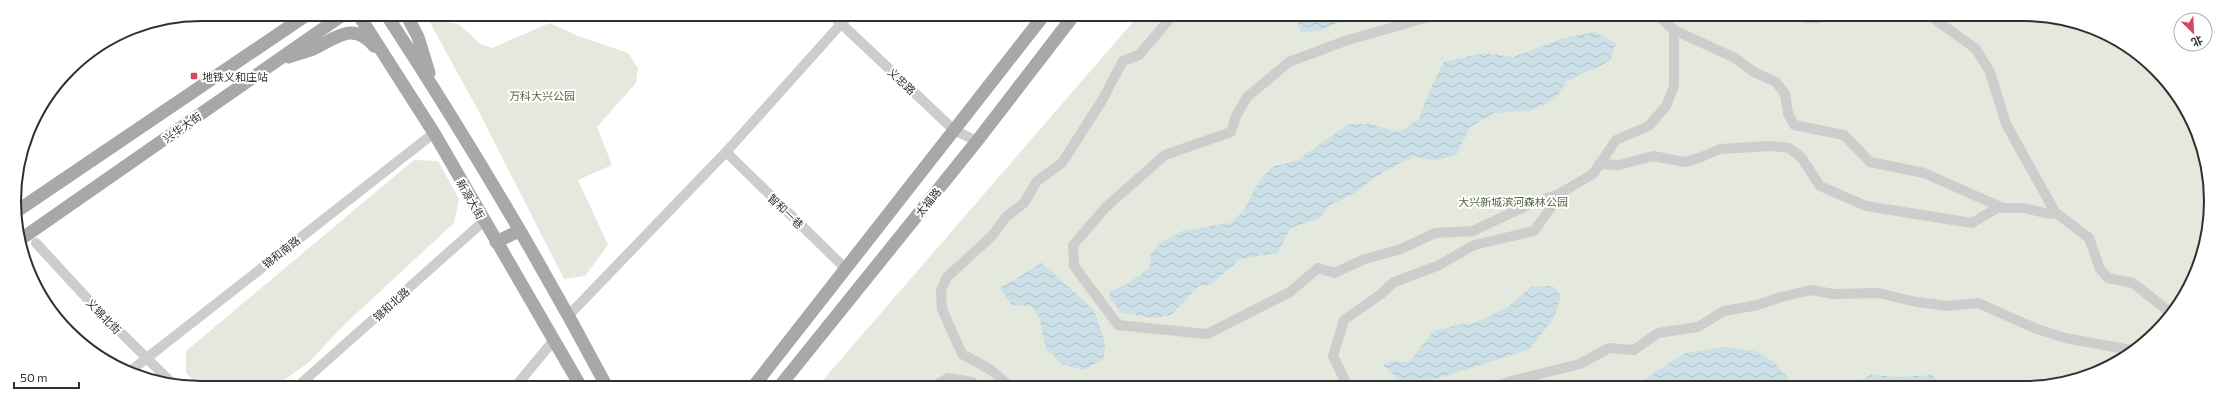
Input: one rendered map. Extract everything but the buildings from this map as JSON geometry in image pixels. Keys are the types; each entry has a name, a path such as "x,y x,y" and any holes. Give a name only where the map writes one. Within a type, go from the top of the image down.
{"main road":[{"path":"291,26 295,21"},
{"name":"兴华大街","path":"21,208 298,21"},
{"name":"兴华大街","path":"24,237 334,21"},
{"name":"新源大街","path":"363,21 434,133 577,381"},
{"path":"391,21 434,88 569,315 604,381"},
{"path":"410,21 418,37 434,88"},
{"name":"太福路","path":"758,381 1039,21"},
{"name":"太福路","path":"784,381 977,141 1069,21"},
{"path":"276,61 313,49 343,33 354,34 367,38 397,74"},
{"path":"496,242 519,231"}],"street":[{"name":"义忠路","path":"838,21 954,130 977,141"},
{"path":"569,315 726,152 844,21"},
{"path":"1004,381 991,370 962,354 942,309 941,290 947,277 992,236 1006,218 1024,203 1037,181 1062,163 1124,61 1139,55 1168,21"},
{"path":"1414,21 1345,41 1289,62 1247,97 1231,132 1165,155 1106,208 1073,245 1074,266 1118,325 1207,334 1290,292 1318,268 1334,273 1365,259 1401,249 1435,233 1473,231 1532,203 1557,195 1593,174 1616,140 1649,126 1666,106 1674,86 1674,30"},
{"path":"1664,21 1674,30 1735,58 1754,72 1776,82 1785,94 1788,113 1794,125 1844,136 1870,162 1924,173 1999,207 2024,208 2049,214 2056,212"},
{"path":"1936,21 1976,49 1990,72 2006,124 2056,212 2089,238 2100,269 2108,278 2133,284 2167,310"},
{"name":"锦和南路","path":"134,368 434,133"},
{"path":"1599,164 1619,165 1652,156 1685,162 1699,158 1720,148 1770,146 1789,148 1801,157 1820,186 1866,206 1972,223 1999,207"},
{"name":"智和一巷","path":"726,152 846,270"},
{"path":"1345,381 1333,356 1344,320 1381,294 1394,282 1437,266 1474,244 1534,231 1555,202 1557,195"},
{"name":"锦和北路","path":"303,381 484,221"},
{"name":"义锦北街","path":"36,243 95,307 166,378"},
{"path":"1511,381 1580,364 1609,348 1634,350 1658,333 1698,327 1724,311 1758,305 1811,290 1832,294 1879,293 1916,302 1949,306 1978,303 2037,329 2065,338 2127,349"},
{"path":"520,381 554,340"},
{"path":"943,381 948,378 966,381"}],"green space":[{"name":"万科大兴公园","path":"429,21 459,24 480,44 492,48 550,23 578,36 628,53 638,68 636,83 597,127 612,165 578,180 608,245 585,276 564,279 478,110"},
{"name":"大兴新城滨河森林公园","path":"1134,21 2036,21 2059,24 2093,35 2114,45 2134,58 2159,82 2174,101 2185,121 2201,166 2204,189 2204,213 2201,236 2190,270 2174,301 2167,311 2143,336 2124,351 2093,367 2059,378 2036,381 822,381"},
{"path":"414,160 438,161 459,199 454,223 345,324 308,363 283,381 194,381 186,373 186,351"}],"water":[{"path":"1297,21 1341,21 1319,31 1301,33"},
{"path":"1595,32 1616,43 1610,61 1567,81 1555,99 1530,111 1494,113 1470,127 1457,154 1434,161 1414,156 1375,177 1355,193 1328,206 1320,218 1290,228 1278,253 1240,259 1210,285 1200,285 1171,315 1153,318 1121,312 1109,297 1110,291 1128,283 1150,268 1151,254 1159,244 1182,231 1231,223 1244,210 1259,181 1272,167 1298,160 1348,124 1370,124 1399,132 1419,119 1431,88 1444,62 1483,53 1514,57 1560,39"},
{"path":"1042,263 1094,310 1105,343 1104,359 1083,370 1062,364 1046,349 1039,317 1032,306 1012,305 1000,288"},
{"path":"1553,286 1561,296 1554,318 1529,350 1435,379 1400,381 1383,365 1393,361 1409,362 1434,331 1462,324 1475,323 1509,306 1531,287"},
{"path":"1724,347 1755,351 1774,362 1790,381 1642,381 1685,353"},
{"path":"1871,375 1899,377 1932,375 1939,381 1859,381"}],"place":[{"name":"地铁义和庄站","path":"194,76"}]}
